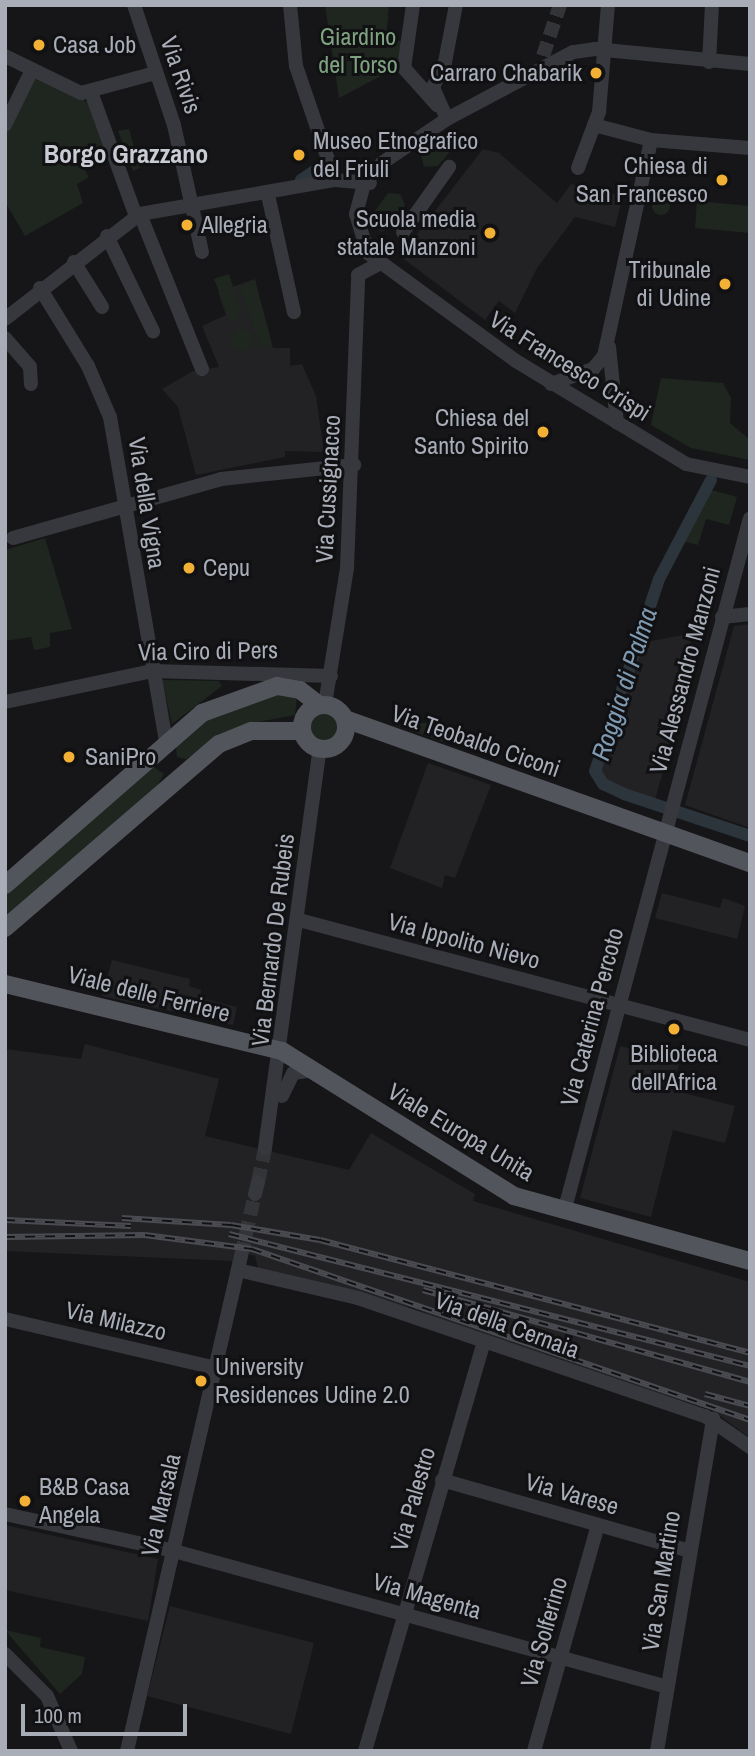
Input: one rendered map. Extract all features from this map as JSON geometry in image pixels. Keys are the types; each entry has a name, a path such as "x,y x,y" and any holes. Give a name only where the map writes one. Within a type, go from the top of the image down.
{"main road":[{"path":"5,885 166,741 202,713 266,688 300,691 345,719 340,742 320,749 302,731 252,732 213,748 5,928"},
{"path":"302,731 305,714 322,705"},
{"name":"Via Teobaldo Ciconi","path":"345,719 667,826 750,863"},
{"name":"Viale delle Ferriere","path":"5,984 282,1051"},
{"name":"Viale Europa Unita","path":"282,1051 485,1181 564,1212 750,1261"}],"street":[{"name":"Via Rivis","path":"134,5 191,201 202,252"},
{"path":"290,5 299,76 339,180 357,201 395,154 443,113 573,52 601,49 709,62 750,64"},
{"path":"413,5 404,68 418,91 443,113"},
{"path":"443,113 433,87 445,62 456,5"},
{"path":"579,168 594,125 608,5"},
{"path":"709,62 712,5"},
{"path":"5,56 32,70 91,92 155,73"},
{"path":"5,125 32,70"},
{"path":"91,92 138,215 202,369"},
{"path":"594,125 651,140 750,148"},
{"path":"617,423 608,345 626,234 651,140"},
{"path":"403,232 449,167"},
{"path":"5,319 40,288 138,215 191,201 268,195 339,180 370,182"},
{"path":"358,275 381,263 364,222 370,182"},
{"path":"268,195 294,312"},
{"name":"Via Cussignacco","path":"322,705 331,676 354,465 359,236 357,201"},
{"path":"107,236 153,331"},
{"name":"Via Francesco Crispi","path":"359,236 381,263 551,383 697,469 750,477"},
{"path":"74,262 102,307"},
{"name":"Via della Vigna","path":"40,288 102,396 166,741"},
{"path":"5,338 30,367 31,384"},
{"path":"589,370 608,345"},
{"path":"589,370 612,388"},
{"path":"551,383 589,370 612,372"},
{"path":"13,538 230,477 354,465"},
{"name":"Via Alessandro Manzoni","path":"667,826 750,518"},
{"path":"722,617 750,614"},
{"name":"Via Ciro di Pers","path":"5,702 152,671 331,676"},
{"name":"Via Bernardo De Rubeis","path":"314,1070 299,1070 287,1080 267,1143 282,1051 320,749"},
{"name":"Via Caterina Percoto","path":"564,1212 667,826"},
{"name":"Via Ippolito Nievo","path":"299,920 750,1040"},
{"name":"Via della Cernaia","path":"239,1263 359,1298 713,1419 750,1447"},
{"name":"Via Marsala","path":"127,1751 239,1263"},
{"name":"Via Milazzo","path":"5,1319 216,1368"},
{"name":"Via Palestro","path":"369,1750 404,1613 484,1342"},
{"name":"Via San Martino","path":"657,1751 713,1419"},
{"name":"Via Varese","path":"442,1480 689,1551"},
{"name":"Via Magenta","path":"5,1514 174,1551 668,1687"},
{"name":"Via Solferino","path":"534,1751 598,1525"},
{"path":"5,1654 41,1687 72,1751"}],"shaded area":[{"name":"Scuola media statale Manzoni","path":"483,149 499,153 557,203 571,184 623,196 615,227 575,217 537,268 515,313 499,301 485,320 400,256"},
{"path":"255,279 273,348 290,348 290,366 302,364 316,396 324,452 285,451 285,457 196,475 178,407 162,389 193,371 219,367 202,326 226,315 218,292"},
{"path":"750,624 750,828 685,805 734,626"},
{"path":"684,635 697,649 655,800 605,781 600,772 640,643"},
{"path":"428,763 491,785 455,878 445,875 442,888 390,868"},
{"path":"662,893 720,908 723,898 745,906 737,939 655,918"},
{"path":"112,960 190,979 189,986 201,990 200,998 237,1007 233,1025 102,996"},
{"path":"85,1044 219,1079 205,1136 349,1170 371,1133 475,1194 473,1201 750,1282 750,1438 712,1410 528,1353 412,1308 258,1268 255,1256 236,1251 233,1261 5,1251 5,1049 81,1059"},
{"path":"620,1046 680,1060 672,1090 735,1106 725,1143 673,1130 651,1217 580,1198"},
{"path":"5,1525 158,1559 148,1621 5,1590"},
{"path":"170,1606 314,1643 291,1734 147,1696"}],"green space":[{"name":"Giardino del Torso","path":"325,5 389,5 386,40 405,41 402,65 339,98"},
{"path":"35,76 91,104 106,152 82,166 89,177 77,184 83,203 25,236 5,202 5,135"},
{"path":"129,129 140,168 133,171 118,131"},
{"path":"447,133 455,139 453,148 438,166 424,167 420,152"},
{"path":"388,193 400,194 405,205 391,228 381,232 375,211"},
{"path":"661,197 667,200 670,206 667,212 661,215 655,212 652,206 655,200"},
{"path":"697,201 750,206 750,233 695,228"},
{"path":"229,274 242,315 231,323 214,279"},
{"path":"255,281 272,346 261,349 239,286"},
{"path":"243,329 251,332 254,340 251,348 243,351 235,348 232,340 235,332"},
{"path":"661,378 723,383 731,398 730,423 750,440 750,460 691,448 651,425"},
{"path":"708,489 737,497 729,525 706,519 698,545 682,541"},
{"path":"45,538 72,629 50,633 50,647 34,650 31,637 5,641 5,550"},
{"path":"162,680 219,681 222,686 172,724"},
{"path":"280,692 297,697 295,715 248,724 186,759 177,757 176,745 204,719"},
{"path":"324,711 334,716 339,726 334,736 324,741 314,736 309,726 314,716"},
{"path":"439,722 450,733 447,743 393,725"},
{"path":"151,765 164,774 157,786 5,918 5,893"},
{"path":"5,1630 41,1638 40,1647 85,1657 82,1674 60,1694"}],"waterway":[{"path":"301,180 322,166"},
{"name":"Roggia di Palma","path":"711,480 659,579 595,771 603,784 624,794 750,836"}],"tunnel":[{"path":"543,56 560,5"},
{"path":"258,1182 265,1148"},
{"path":"241,1256 255,1194"}],"railway":[{"path":"122,1218 231,1225 320,1240 750,1353"},
{"path":"5,1220 131,1226"},
{"path":"229,1234 750,1366"},
{"path":"5,1237 145,1235 252,1249 750,1420"},
{"path":"423,1290 750,1382"},
{"path":"705,1394 750,1406"}],"place":[{"name":"Casa Job","path":"39,45"},
{"name":"Carraro Chabarik","path":"596,73"},
{"name":"Museo Etnografico del Friuli","path":"299,155"},
{"name":"Chiesa di San Francesco","path":"722,180"},
{"name":"Allegria","path":"187,225"},
{"name":"Scuola media statale Manzoni","path":"490,233"},
{"name":"Tribunale di Udine","path":"725,284"},
{"name":"Chiesa del Santo Spirito","path":"543,432"},
{"name":"Cepu","path":"189,568"},
{"name":"SaniPro","path":"69,757"},
{"name":"Biblioteca dell'Africa","path":"674,1029"},
{"name":"University Residences Udine 2.0","path":"201,1381"},
{"name":"B&B Casa Angela","path":"25,1501"}],"district":[{"name":"Borgo Grazzano","path":"126,154"}]}
